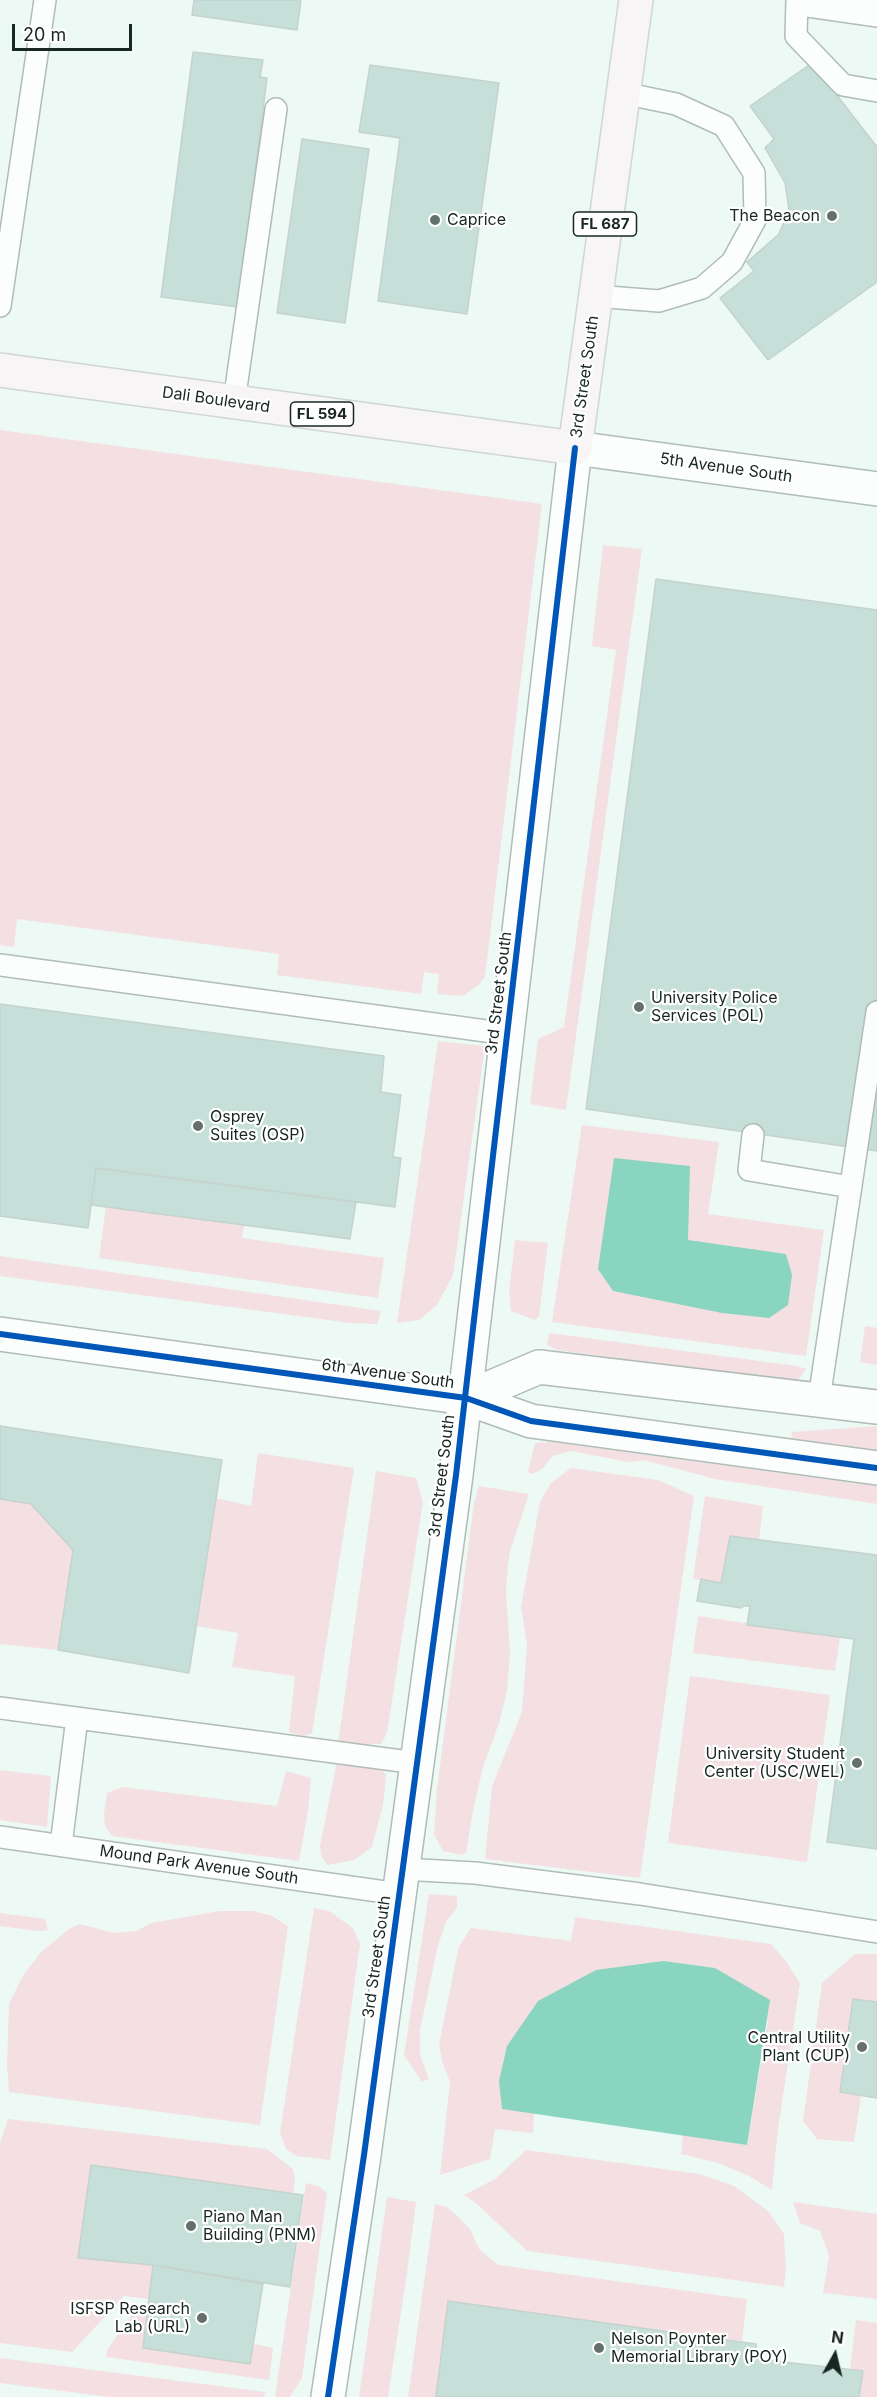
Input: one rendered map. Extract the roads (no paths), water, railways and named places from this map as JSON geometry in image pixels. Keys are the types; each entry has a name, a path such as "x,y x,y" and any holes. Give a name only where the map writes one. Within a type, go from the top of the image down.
{"main road":[{"name":"3rd Street South","path":"575,448 636,0"},
{"name":"Dali Boulevard","path":"0,370 575,448"}],"street":[{"path":"807,0 877,9"},
{"name":"5th Avenue South","path":"575,448 877,489"},
{"name":"3rd Street South","path":"328,2397 363,2162 466,1398 575,448"},
{"name":"6th Avenue South","path":"0,1334 466,1398 531,1421 877,1468"},
{"name":"6th Avenue South","path":"466,1398 539,1367 877,1407"}],"lane":[{"path":"0,306 45,0"},
{"path":"797,0 796,36 843,85 877,91"},
{"path":"595,296 659,301 702,288 732,262 755,220 754,173 724,126 676,104 623,93"},
{"path":"234,402 276,109"},
{"path":"0,965 508,1034"},
{"path":"819,1400 877,1012"},
{"path":"753,1135 749,1170 851,1187"},
{"path":"0,1708 417,1763"},
{"path":"62,1845 77,1718"},
{"name":"Mound Park Avenue South","path":"0,1837 401,1882 475,1873 605,1890 877,1932"}],"place":[{"name":"The Beacon","path":"832,216"},
{"name":"Caprice","path":"435,220"},
{"name":"University Police Services (POL)","path":"639,1007"},
{"name":"Osprey Suites (OSP)","path":"198,1126"},
{"name":"University Student Center (USC/WEL)","path":"857,1763"},
{"name":"Central Utility Plant (CUP)","path":"862,2047"},
{"name":"Piano Man Building (PNM)","path":"191,2226"},
{"name":"ISFSP Research Lab (URL)","path":"202,2318"},
{"name":"Nelson Poynter Memorial Library (POY)","path":"599,2348"}]}
